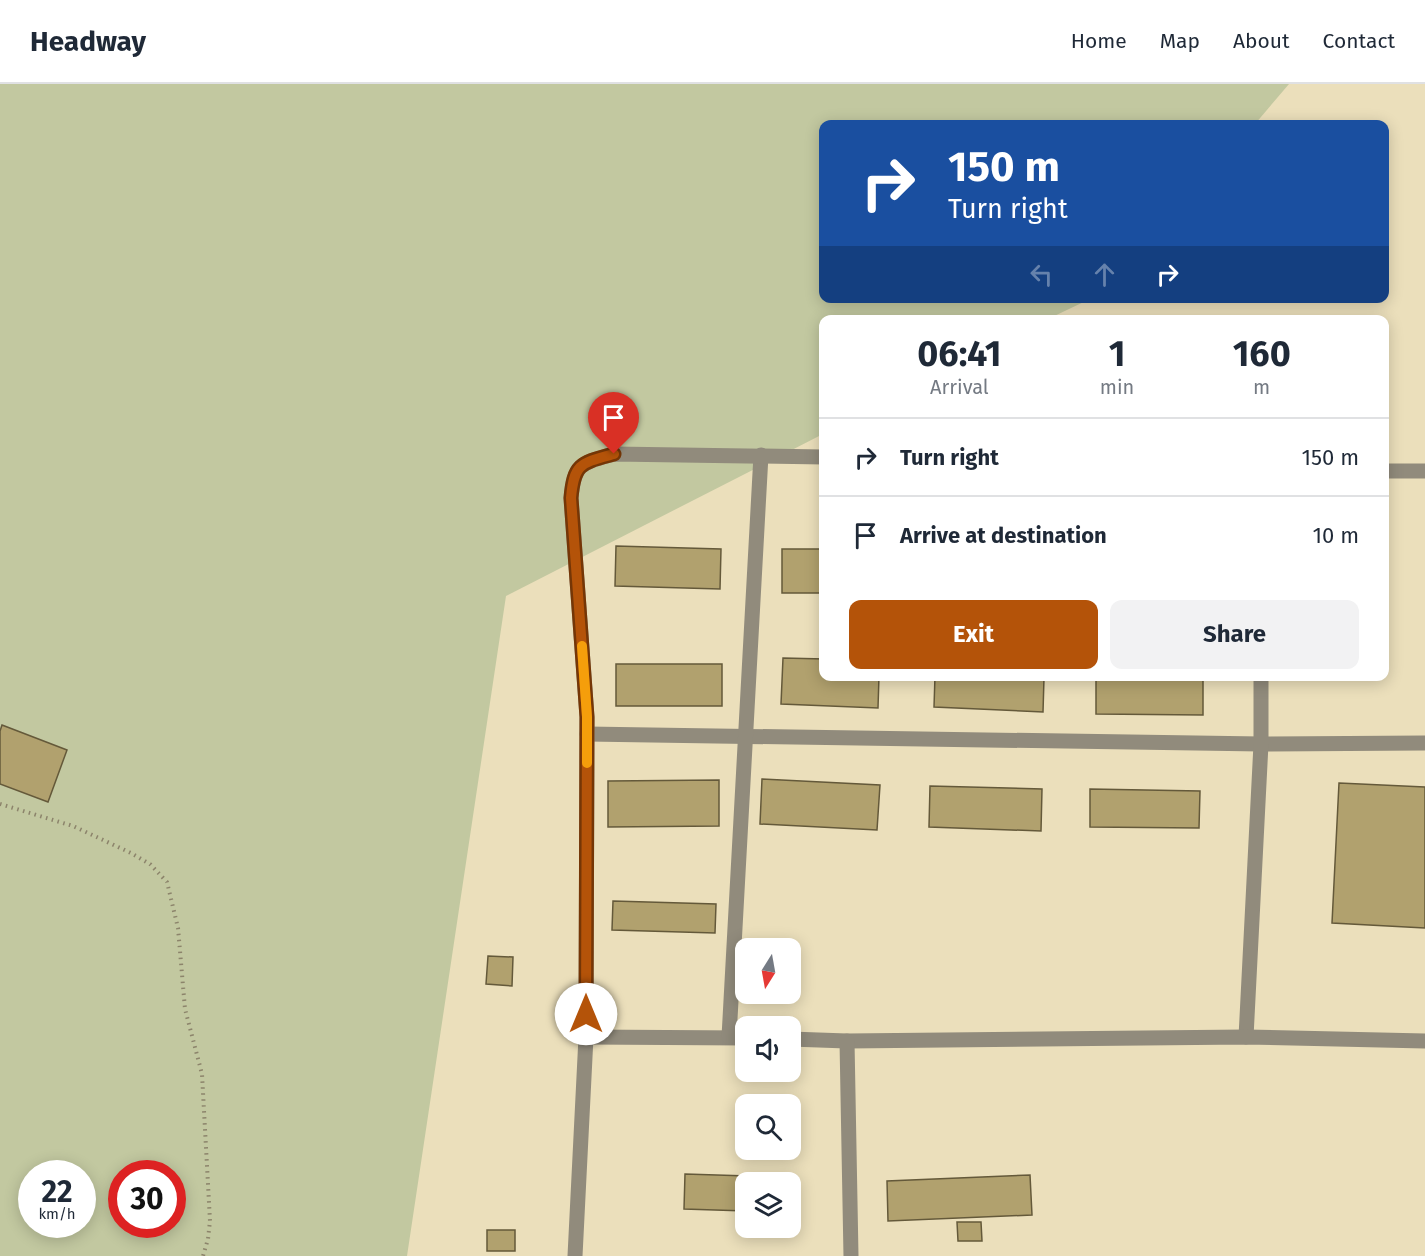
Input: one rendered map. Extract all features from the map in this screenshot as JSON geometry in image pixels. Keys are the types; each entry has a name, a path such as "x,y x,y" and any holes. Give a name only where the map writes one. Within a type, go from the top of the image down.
{"street":[{"path":"575,1256 585,1037 587,734 571,498 573,477 588,461 614,454 819,457"},
{"path":"729,1037 761,455"},
{"path":"1389,471 1425,471"},
{"path":"1246,1037 1261,744 1262,681"},
{"path":"587,734 1261,744 1425,743"},
{"path":"585,1037 735,1037"},
{"path":"801,1039 847,1041 1246,1037 1425,1041"},
{"path":"847,1041 851,1256"}],"path":[{"path":"0,804 73,826 131,853 150,864 167,882 178,928 185,1008 202,1074 210,1221 203,1256"}],"green space":[{"path":"0,84 1289,84 1258,120 819,120 819,303 1082,303 1056,315 819,315 819,436 506,596 407,1256 0,1256"}],"building":[{"path":"616,546 721,549 720,589 615,586"},
{"path":"782,549 819,549 819,593 782,593"},
{"path":"783,658 819,659 819,681 879,681 878,708 781,704"},
{"path":"616,664 722,664 722,706 616,706"},
{"path":"935,681 1044,681 1043,712 934,707"},
{"path":"1096,681 1203,681 1203,715 1096,714"},
{"path":"2,725 67,750 48,802 0,784"},
{"path":"762,779 880,785 877,830 760,824"},
{"path":"719,780 719,826 608,827 608,781"},
{"path":"1339,783 1425,787 1425,928 1332,923"},
{"path":"930,786 1042,789 1041,831 929,827"},
{"path":"1090,789 1200,791 1199,828 1090,827"},
{"path":"613,901 716,904 715,933 612,930"},
{"path":"488,956 513,957 512,986 486,984"},
{"path":"685,1174 735,1176 735,1211 684,1209"},
{"path":"1030,1175 1032,1215 888,1221 887,1181"},
{"path":"957,1222 981,1222 982,1241 958,1241"},
{"path":"487,1230 515,1230 515,1251 487,1251"}],"slow traffic":[{"path":"582,646 587,717 587,763"}],"route":[{"path":"586,1014 587,717 571,498 573,477 579,468 588,461 614,454"}]}
